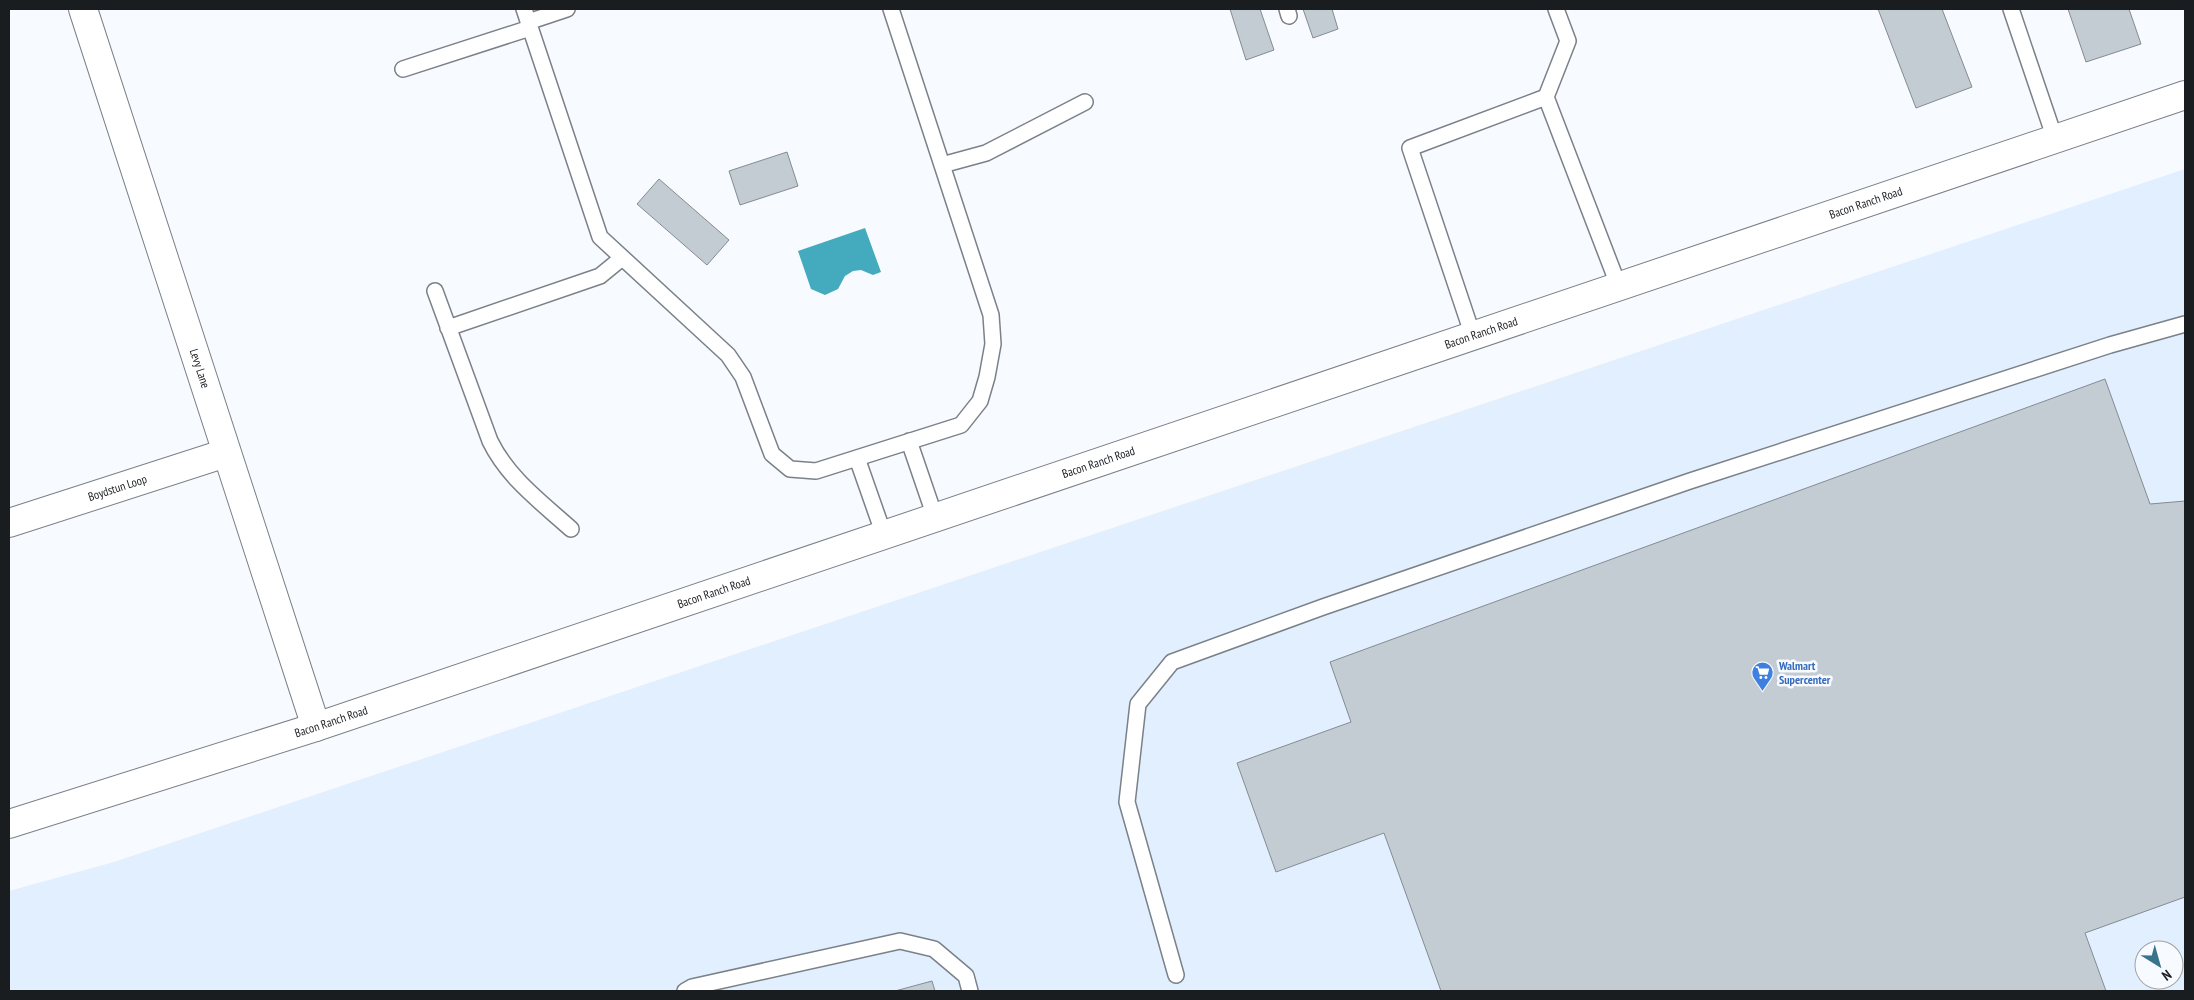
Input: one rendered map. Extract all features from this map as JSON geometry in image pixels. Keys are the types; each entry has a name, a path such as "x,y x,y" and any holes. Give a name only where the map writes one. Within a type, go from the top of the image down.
{"street":[{"name":"Levy Lane","path":"83,9 316,727"},
{"name":"Bacon Ranch Road","path":"9,824 316,727 2185,95"},
{"name":"Boydstun Loop","path":"9,522 226,453"}],"lane":[{"path":"403,70 527,20 567,9"},
{"path":"527,20 600,237 728,355 743,377 772,454 790,469 816,471 961,424 980,401 993,344 991,315 890,9"},
{"path":"1556,9 1568,41 1546,97 1620,287"},
{"path":"2011,9 2055,139"},
{"path":"1473,336 1410,148 1546,97"},
{"path":"942,165 986,153 1086,102"},
{"path":"448,328 600,276 622,258"},
{"path":"435,291 498,458 509,473 570,529"},
{"path":"1176,975 1127,802 1138,704 1172,662 1323,607 1690,480 2110,345 2185,324"},
{"path":"909,441 936,517"},
{"path":"857,458 884,535"},
{"path":"686,991 692,987 900,941 934,948 966,976 970,991"}],"shaded area":[{"path":"2185,169 2185,991 9,991 9,891 114,862"}],"water":[{"path":"865,228 881,272 873,275 861,270 853,271 845,276 838,289 825,295 811,289 798,251"}],"building":[{"path":"1230,9 1260,9 1274,50 1246,60"},
{"path":"1303,9 1332,9 1338,29 1313,38"},
{"path":"1878,9 1942,9 1972,87 1916,108"},
{"path":"2068,9 2129,9 2141,44 2086,62"},
{"path":"787,152 798,186 740,205 729,171"},
{"path":"659,179 729,240 707,265 637,204"},
{"name":"Walmart Supercenter","path":"2105,379 2150,504 2185,501 2185,897 2085,933 2106,991 1441,991 1384,833 1276,872 1237,763 1351,722 1330,662"},
{"path":"932,981 935,991 895,991"}],"place":[{"name":"Walmart Supercenter","path":"1763,692"}]}
